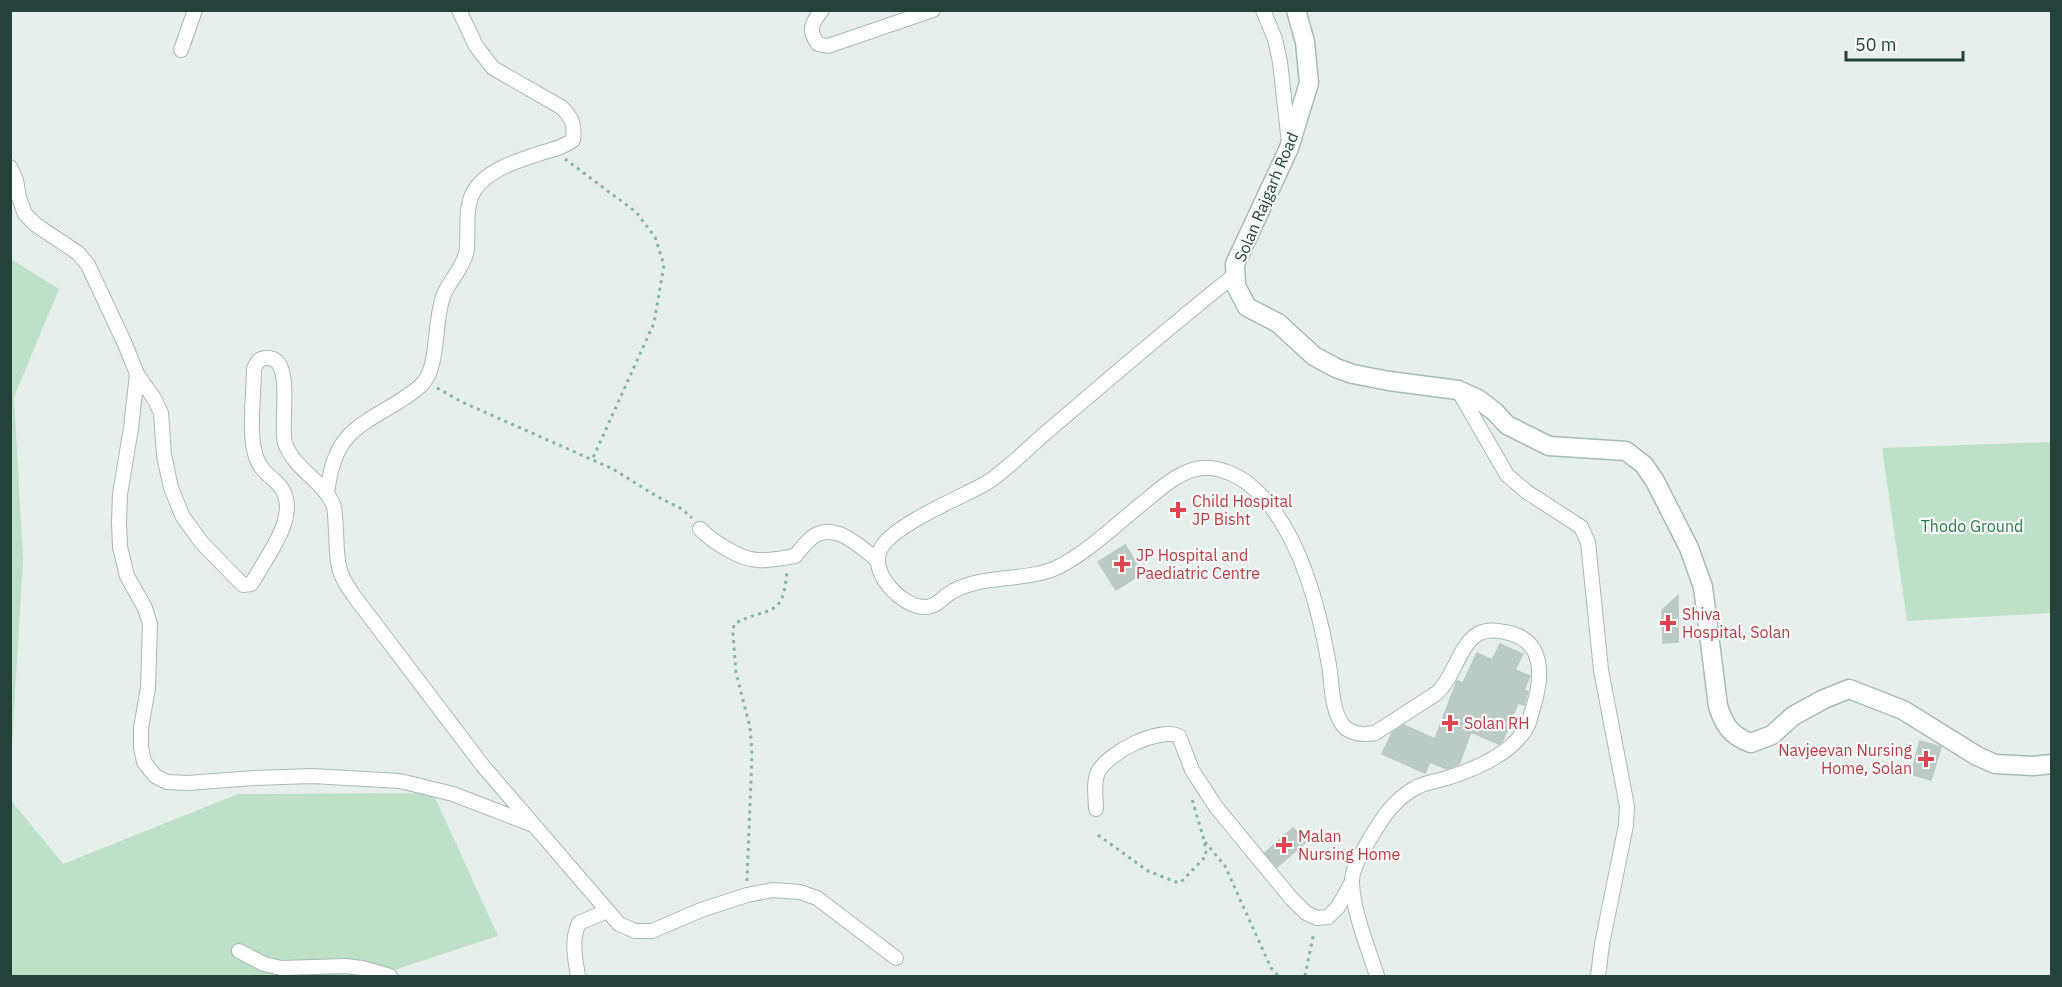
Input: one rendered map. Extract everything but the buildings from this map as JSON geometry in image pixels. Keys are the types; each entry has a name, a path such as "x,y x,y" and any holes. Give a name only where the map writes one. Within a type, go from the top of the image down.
{"main road":[{"name":"Solan Rajgarh Road","path":"1296,10 1305,42 1309,83 1289,148 1235,264 1236,286 1247,307 1278,323 1314,356 1353,374 1458,390 1478,399 1507,425 1549,446 1626,451 1644,465 1655,481 1689,548 1703,587 1718,705 1724,724 1738,738 1751,743 1772,735 1793,716 1849,688 1903,710 1977,756 1995,764 2033,766 2052,764"}],"street":[{"path":"181,50 195,10"},
{"path":"327,492 334,458 343,442 359,425 400,401 425,382 431,367 444,294 466,255 467,220 473,192 484,179 498,170 536,154 554,150 573,140 573,122 568,114 561,107 493,68 476,46 459,10"},
{"path":"822,10 815,18 812,35 818,44 828,46 933,10"},
{"path":"1263,10 1275,39 1280,62 1289,148"},
{"path":"10,167 25,214 36,225 78,254 88,265 137,374 155,400 160,412 164,455 171,488 183,517 202,543 243,585 250,584 255,578 286,520 288,508 285,494 266,476 257,460 253,446 254,369 256,363 262,358 270,357 277,360 282,368 285,382 282,426 285,443 296,463 327,492 334,507 341,576 483,766 620,924 635,931 652,931 701,910 747,895 773,890 800,892 817,898 896,958"},
{"path":"1236,274 1156,339 990,482 924,515 887,540 880,548 876,559 880,576 893,591 914,605 925,608 936,605 960,586 1055,569 1075,557 1180,475 1201,468 1221,470 1240,477 1266,499 1288,534 1310,589 1329,664 1335,703 1342,724 1353,733 1364,735 1375,733 1437,693 1455,668 1464,648 1481,632 1497,630 1514,633 1526,640 1538,656 1540,671 1537,697 1528,725 1514,744 1489,760 1452,777 1417,786 1399,799 1385,813 1355,864 1352,882 1355,906 1377,976"},
{"path":"137,374 120,494 120,547 128,576 145,608 150,624 148,688 141,728 141,747 144,762 155,776 167,782 187,783 254,777 312,776 400,781 453,794 532,824"},
{"path":"1458,390 1507,475 1527,492 1581,527 1588,542 1601,670 1628,806 1598,976"},
{"path":"700,529 724,547 755,560 795,556 816,534 829,531 849,538 876,559"},
{"path":"1096,809 1097,774 1107,759 1159,734 1172,733 1179,736 1192,770 1216,807 1306,913 1317,918 1328,917 1338,907 1352,882"},
{"path":"578,976 573,941 579,922 607,911"},
{"path":"239,951 264,964 281,968 345,966 390,976"}],"path":[{"path":"554,150 636,212 655,237 664,265 654,323 592,460"},
{"path":"425,382 462,402 613,469 682,509 700,529"},
{"path":"747,895 752,754 750,727 736,672 734,624 770,612 778,606 784,594 788,557"},
{"path":"1098,835 1148,871 1176,882 1187,878 1206,856 1190,790"},
{"path":"1204,841 1225,866 1271,968 1278,976"},
{"path":"1305,976 1317,918"}],"green space":[{"path":"11,259 59,289 14,397 23,559 11,760"},
{"name":"Thodo Ground","path":"2051,442 2051,613 1907,621 1882,448"},
{"path":"433,793 498,936 388,972 385,976 11,976 10,799 63,864 238,794"}],"place":[{"name":"Child Hospital JP Bisht","path":"1178,510"},
{"name":"JP Hospital and Paediatric Centre","path":"1122,564"},
{"name":"Shiva Hospital, Solan","path":"1668,623"},
{"name":"Solan RH","path":"1450,723"},
{"name":"Navjeevan Nursing Home, Solan","path":"1926,759"},
{"name":"Malan Nursing Home","path":"1284,845"}]}
